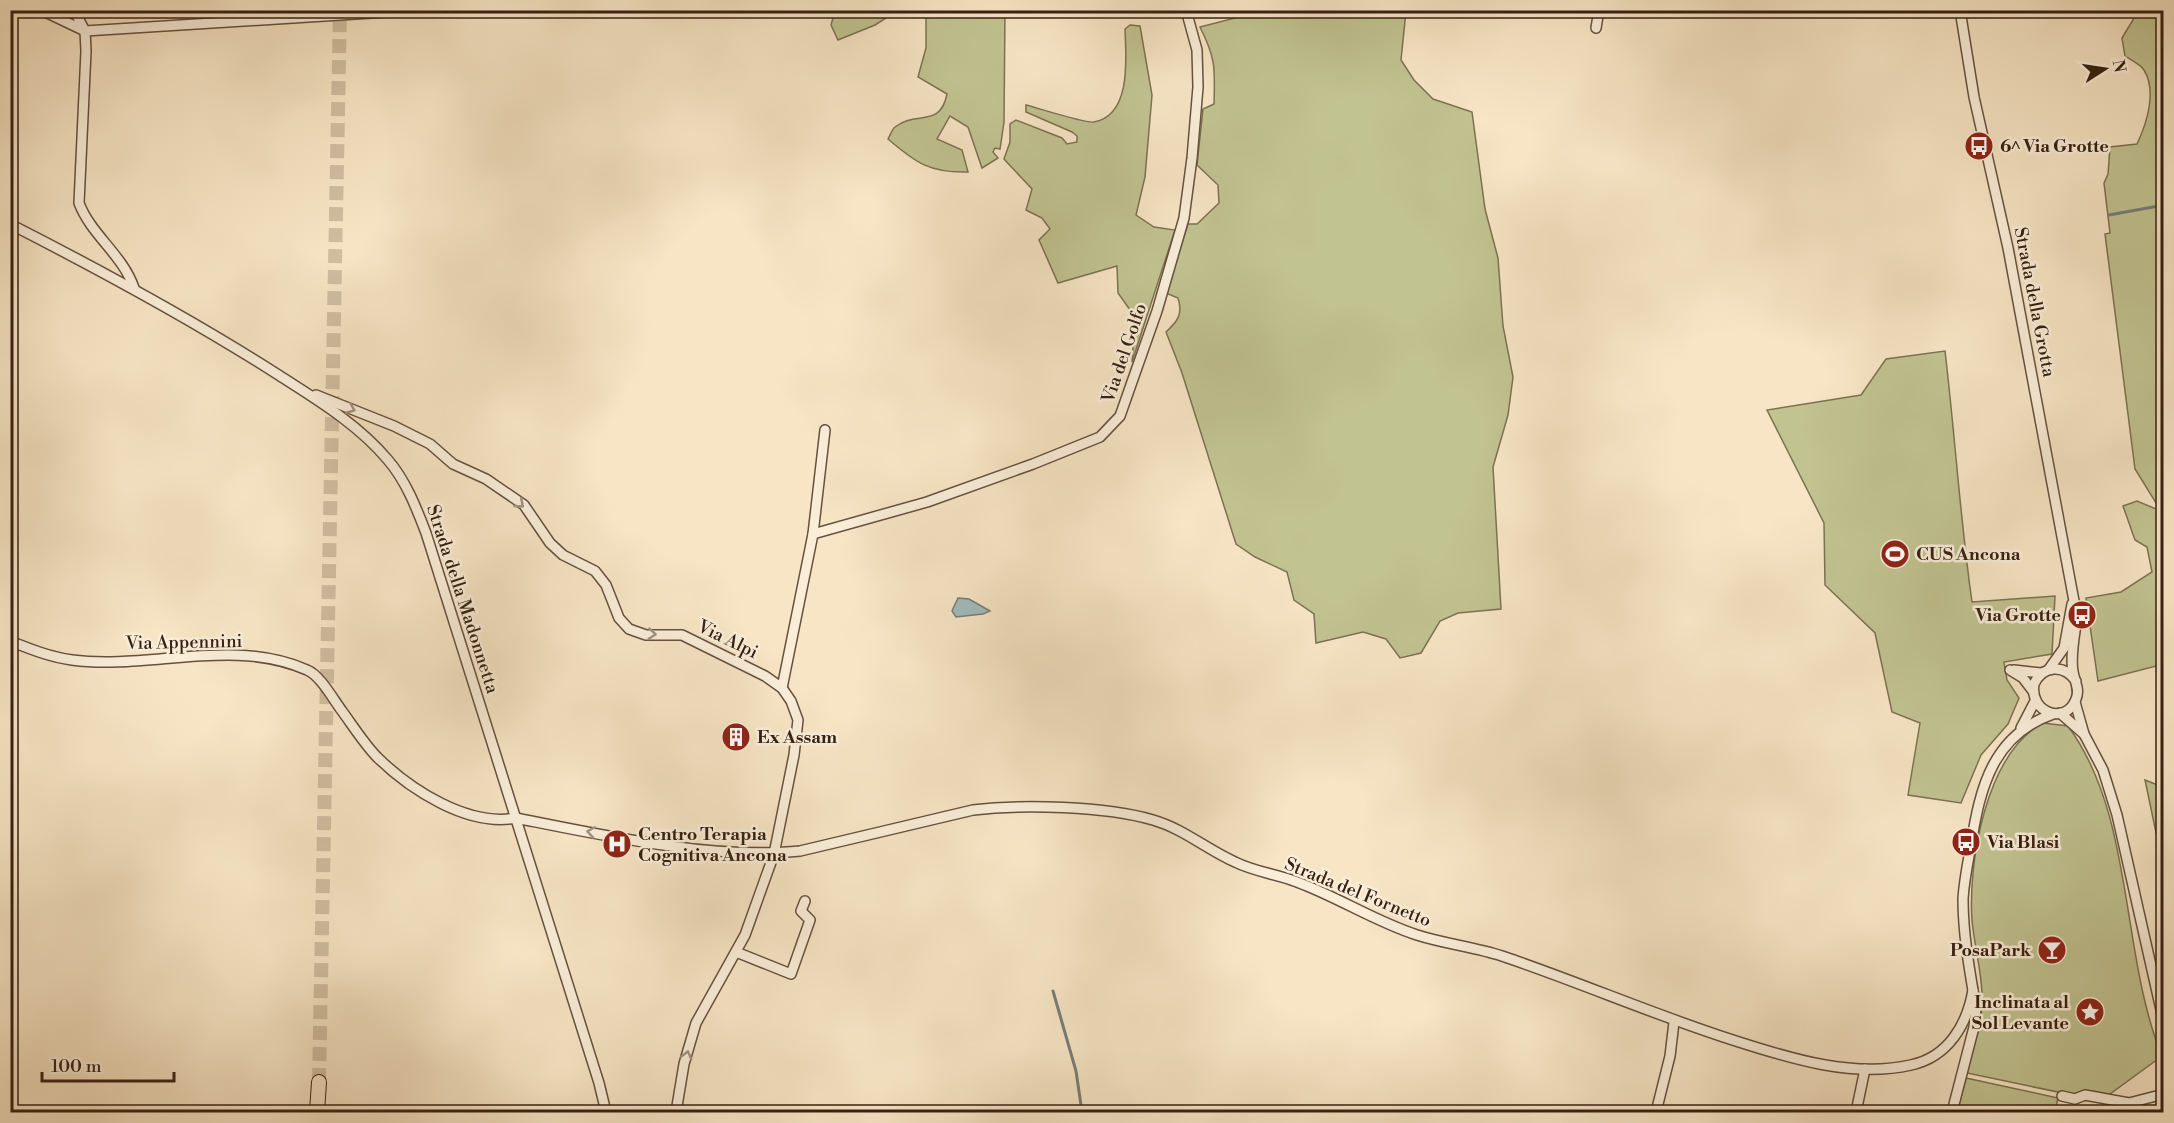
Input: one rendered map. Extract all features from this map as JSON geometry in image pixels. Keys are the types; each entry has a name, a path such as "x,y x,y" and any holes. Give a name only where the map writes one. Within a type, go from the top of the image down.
{"highway":[{"path":"317,1113 319,1082"}],"street":[{"path":"41,10 85,31 419,10"},
{"path":"74,10 85,31 79,203 85,218 130,274 134,288"},
{"name":"Via del Golfo","path":"813,534 927,502 1033,464 1100,437 1120,416 1157,311 1184,218 1198,87 1197,50 1186,10"},
{"path":"1596,28 1599,10"},
{"name":"Strada della Grotta","path":"1960,10 1974,96 2021,314 2077,617 2072,665 2078,693 2075,702 2084,734 2112,796 2163,1023"},
{"name":"Strada della Madonnetta","path":"10,224 134,288 218,336 297,387 373,443 389,461 415,504 516,818 599,1083 606,1113"},
{"name":"Via Alpi","path":"297,387 394,426 430,444 453,464 486,479 524,505 550,543 562,555 595,571 601,578 619,618 629,629 646,635 682,635 765,676 782,688 791,701 798,720 794,755 774,854 736,952 696,1023 684,1064 676,1113"},
{"path":"782,688 813,534 825,430"},
{"name":"Strada della Grotta","path":"2034,696 2035,680 2064,648 2073,601"},
{"name":"Via Appennini","path":"10,641 42,653 72,660 237,655 286,661 310,671 378,758 433,799 482,819 500,821 516,818"},
{"name":"Strada della Grotta","path":"2076,681 2065,670 2010,670 2023,678 2043,710 2057,714 2084,734"},
{"path":"1952,1113 1974,1026 1976,1008 1963,897 1974,824 1986,776 2017,734 2034,696"},
{"path":"2017,734 2034,721 2070,708 2075,702"},
{"name":"Strada del Fornetto","path":"516,818 699,849 774,854 800,851 973,810 1001,806 1050,807 1151,819 1184,831 1234,862 1294,880 1417,935 1500,956 1674,1022 1808,1062 1865,1069 1910,1065 1927,1060 1942,1050 1962,1027 1969,1010 1973,990"},
{"path":"736,952 791,974 810,920 801,911 805,901"},
{"path":"1656,1113 1670,1056 1674,1022"},
{"path":"1856,1113 1865,1069"},
{"path":"2062,1096 2074,1099 2085,1095 2129,1103 2163,1094"}],"green space":[{"path":"835,10 897,11 875,25 838,40 831,25"},
{"path":"926,11 1005,11 1004,122 1000,149 995,148 993,152 998,158 982,168 968,127 950,116 937,139 962,150 968,172 943,171 924,165 888,139 894,128 903,122 933,115 939,112 944,105 947,94 918,77 926,48"},
{"path":"1239,11 1406,11 1401,60 1414,80 1433,99 1472,112 1485,209 1498,258 1503,326 1513,377 1508,415 1493,467 1501,609 1458,613 1440,621 1421,653 1400,658 1386,639 1363,632 1316,643 1314,614 1294,600 1287,572 1255,557 1236,544 1182,373 1166,332 1180,313 1178,298 1166,293 1188,224 1197,224 1219,203 1218,185 1197,165 1203,109 1214,104 1212,56 1200,27 1239,17"},
{"path":"2133,11 2164,11 2163,671 2156,666 2098,681 2086,598 2121,592 2152,572 2147,547 2135,540 2123,506 2137,501 2161,511 2135,469 2105,234 2110,233 2104,183 2108,174 2110,147 2137,144 2149,107 2148,78 2138,64 2125,56 2122,38 2133,20"},
{"path":"1130,25 1140,26 1152,95 1145,177 1136,215 1154,227 1175,230 1132,362 1135,317 1118,293 1117,266 1058,283 1039,240 1050,229 1042,218 1026,210 1032,189 1004,159 1010,142 1010,124 1016,120 1062,138 1067,144 1077,142 1077,136 1072,132 1026,112 1026,105 1090,122 1106,117 1115,108 1121,97 1124,83 1125,29"},
{"name":"CUS Ancona","path":"1945,351 1972,602 2055,596 2052,654 2004,662 2007,680 2019,698 2008,724 1981,755 1961,803 1908,795 1920,723 1892,712 1875,633 1825,585 1824,523 1767,410 1861,395 1886,359"},
{"path":"2043,723 2068,726 2090,762 2105,802 2116,844 2139,974 2162,1056 2110,1094 2083,1092 2072,1095 1967,1073 1980,1023 1982,1003 1972,920 1973,869 1978,840 1994,783 2007,758 2023,738"},
{"path":"2145,780 2163,787 2163,866"},
{"path":"1966,1078 2058,1098 2055,1112 1957,1112"}],"water":[{"path":"958,598 969,599 990,611 956,617 952,611"}],"waterway":[{"path":"2158,78 2164,76"},
{"path":"2109,215 2164,205"},
{"path":"1053,991 1076,1071 1082,1112"}],"tunnel":[{"path":"319,1082 340,10"}],"place":[{"name":"6^ Via Grotte","path":"1979,146"},
{"name":"CUS Ancona","path":"1895,554"},
{"name":"Via Grotte","path":"2082,615"},
{"name":"Ex Assam","path":"736,737"},
{"name":"Via Blasi","path":"1966,842"},
{"name":"Centro Terapia Cognitiva Ancona","path":"617,844"},
{"name":"PosaPark","path":"2052,950"},
{"name":"Inclinata al Sol Levante","path":"2090,1012"}]}
